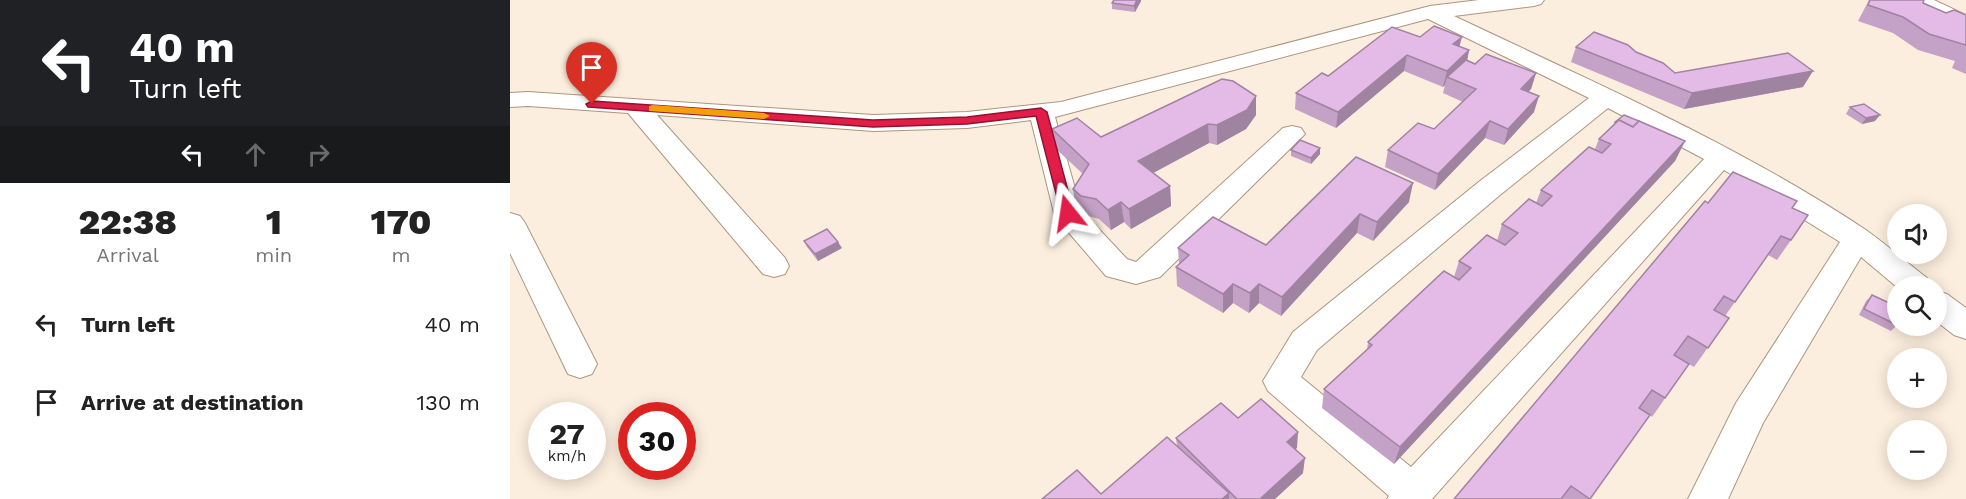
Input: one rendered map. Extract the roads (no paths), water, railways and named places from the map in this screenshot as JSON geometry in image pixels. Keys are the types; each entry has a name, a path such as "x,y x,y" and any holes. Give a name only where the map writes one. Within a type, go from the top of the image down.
{"street":[{"path":"510,100 873,123 967,120 1062,109 1430,12 1534,0"},
{"path":"1917,0 1966,23"},
{"path":"1430,12 1605,98 1762,179 1857,239 1903,276"},
{"path":"1605,98 1490,188 1305,341 1280,381 1410,496 1721,157"},
{"path":"636,107 774,266"},
{"path":"1041,112 1068,213 1117,268 1136,273 1149,269 1292,134"},
{"path":"510,222 580,364"},
{"path":"1708,499 1749,414 1857,239"},
{"path":"1947,311 1966,326"}]}
